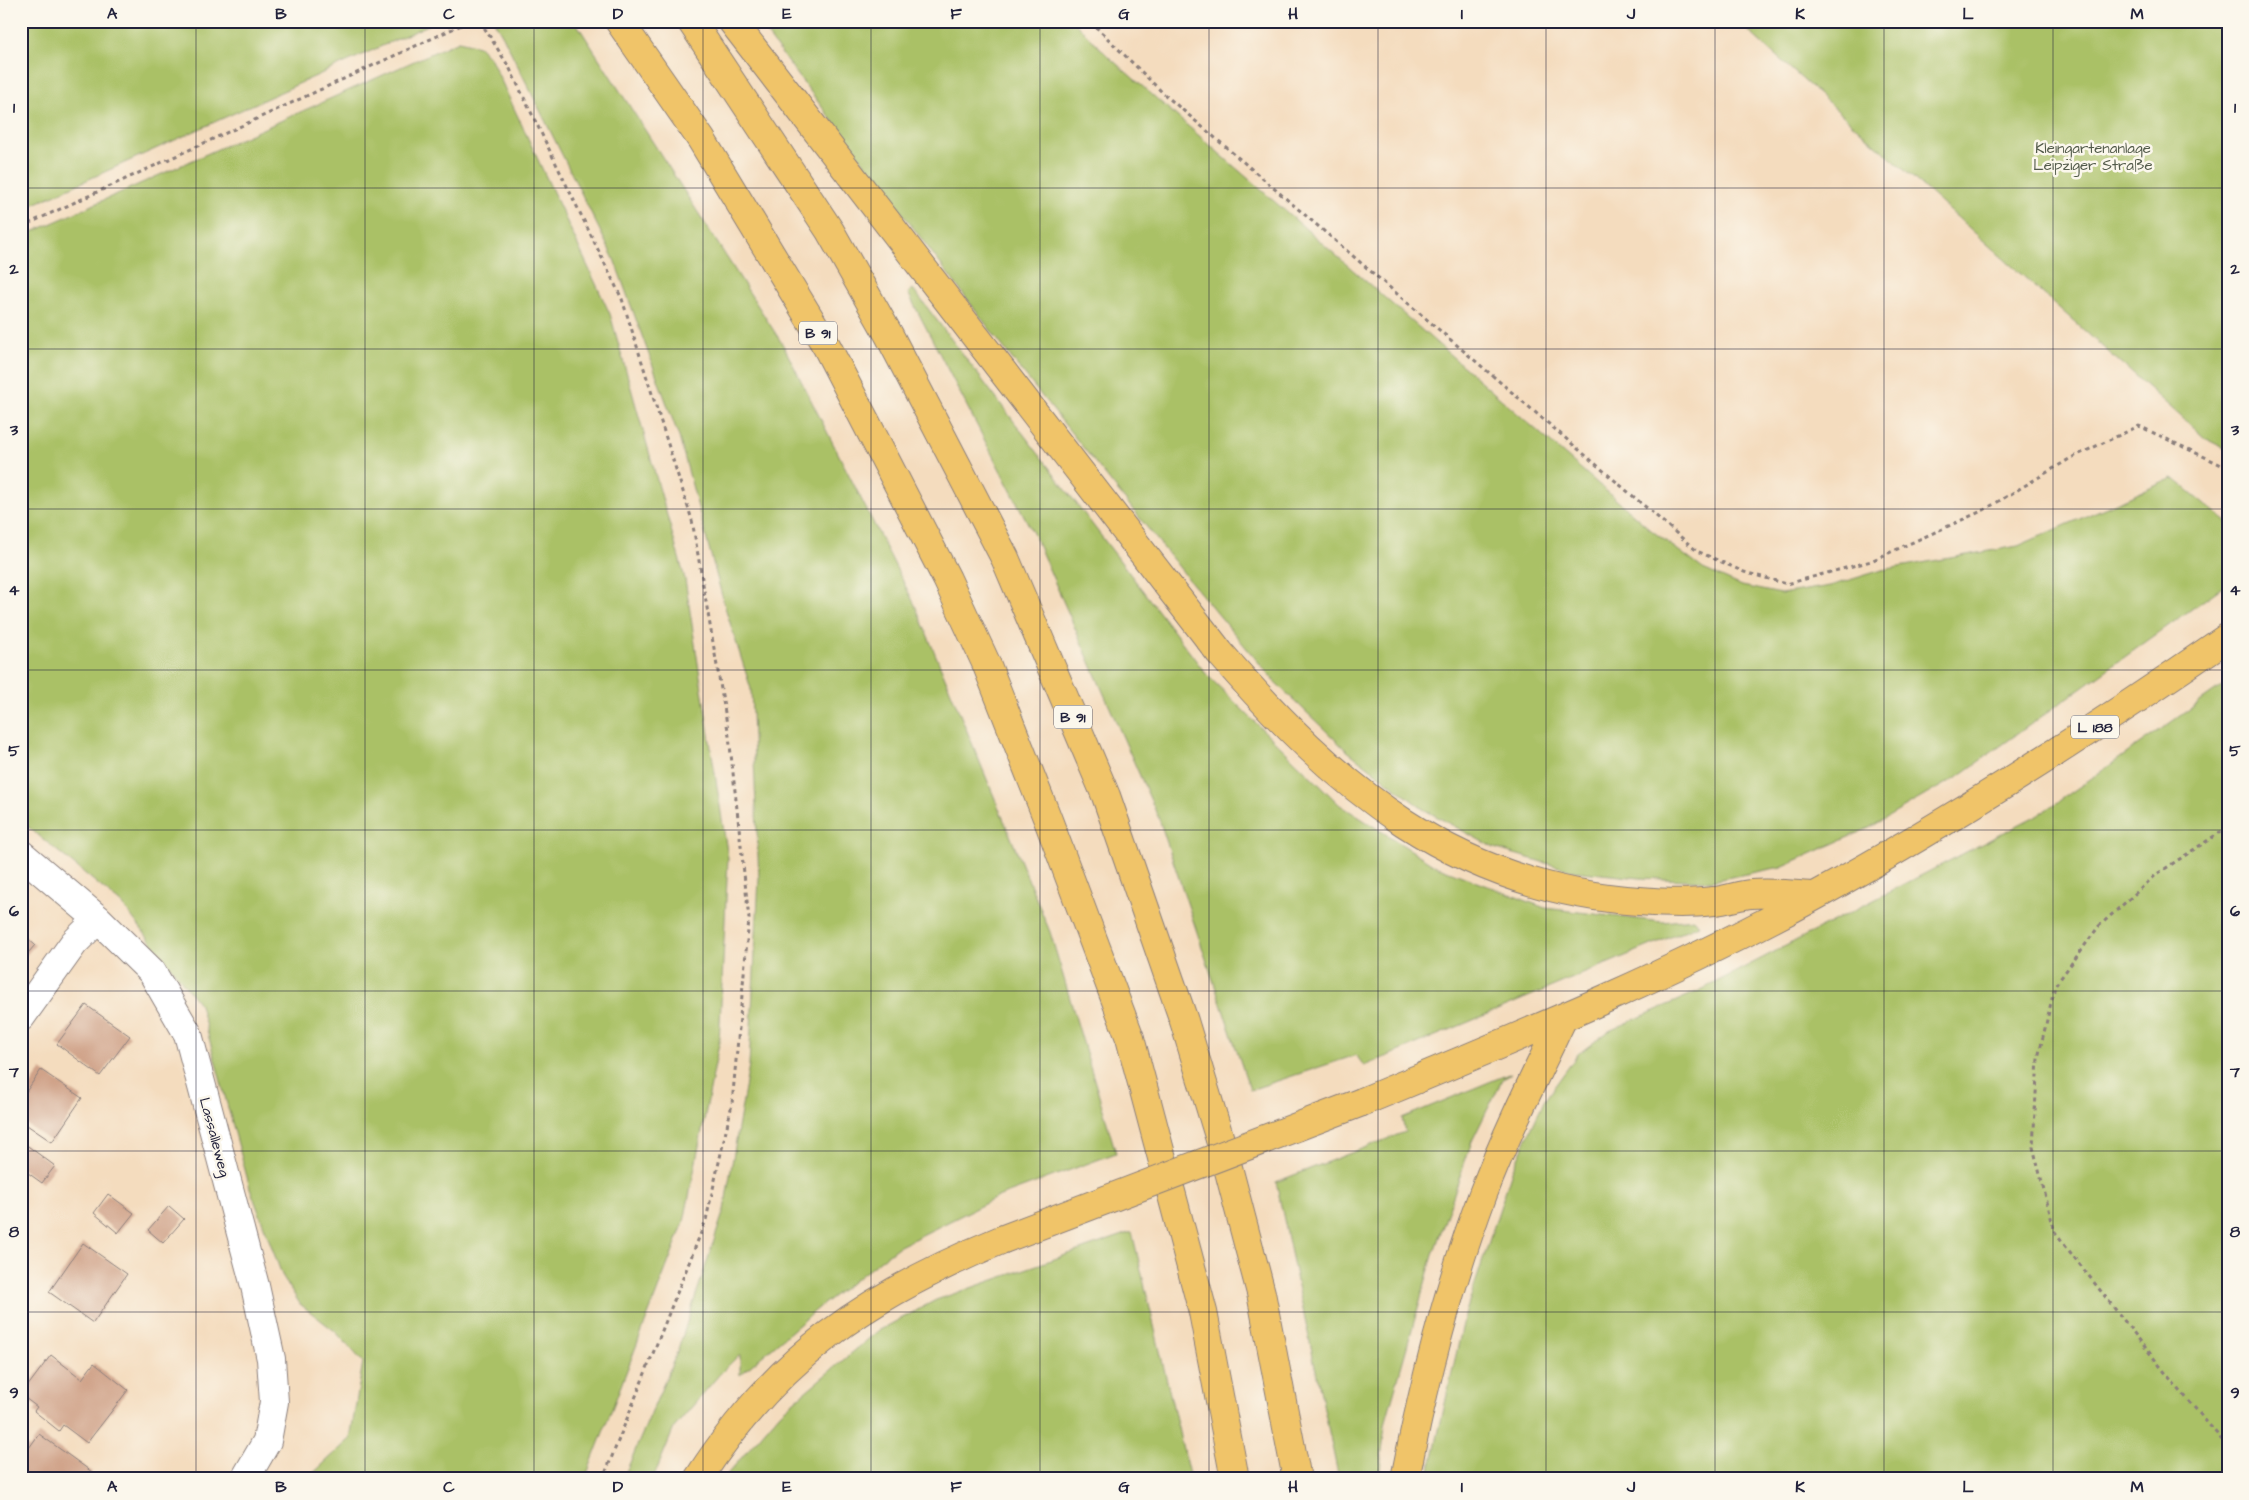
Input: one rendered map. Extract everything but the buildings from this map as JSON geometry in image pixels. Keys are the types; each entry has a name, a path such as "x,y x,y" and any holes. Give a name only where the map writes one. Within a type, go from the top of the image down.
{"highway":[{"name":"B 91","path":"619,21 701,140 827,347 942,570 986,664 1048,820 1130,1038 1203,1312 1236,1479"},
{"name":"B 91","path":"691,21 830,231 889,335 1005,558 1106,796 1184,1021 1225,1156 1261,1293 1297,1479"},
{"path":"732,21 1220,653 1259,698 1300,739 1375,804 1416,831 1484,866 1525,881 1558,890 1597,897 1659,902 1714,901 1752,894 1816,896"},
{"name":"L 188","path":"1816,896 1960,814 2121,711 2228,637"},
{"path":"698,1479 720,1444 750,1406 786,1370 822,1338 861,1310 901,1286 952,1260 1001,1240 1362,1102 1563,1018 1687,961 1816,896"},
{"path":"1406,1479 1436,1338 1457,1267 1483,1194 1511,1127 1563,1018"}],"street":[{"name":"Lassalleweg","path":"21,854 98,919 152,972 188,1034 255,1286 270,1359 274,1402 267,1441 245,1479"},
{"path":"21,1017 74,943 98,919"}],"path":[{"path":"21,228 470,21"},
{"path":"480,21 509,67 622,299 692,520 729,736 748,919 732,1104 706,1220 603,1479"},
{"path":"1090,21 1164,94 1697,551 1744,572 1787,584 1870,561 1984,510 2070,458 2139,426 2228,468"},
{"path":"2228,827 2157,874 2099,926 2055,986 2038,1058 2033,1147 2055,1233 2170,1380 2228,1447"}],"green space":[{"path":"21,21 437,21 21,210"},
{"path":"494,21 575,21 783,345 915,605 1050,932 1116,1153 1000,1196 898,1247 822,1305 740,1375 740,1354 718,1376 674,1428 653,1479 623,1479 678,1350 724,1210 749,1065 759,879 751,689 725,607 679,437 614,259"},
{"path":"757,21 1073,21 1110,58 1651,530 1703,569 1742,586 1781,594 1830,586 1882,570 2018,546 2173,478 2228,523 2228,583 1960,775 1869,828 1781,867 1711,881 1640,878 1573,871 1494,848 1423,809 1346,750 1275,682 1191,582 1016,364"},
{"name":"Kleingartenanlage Leipziger Straße","path":"1737,21 2228,21 2228,450 2206,439"},
{"path":"459,41 479,46 491,59 610,314 685,579 728,858 719,1044 684,1222 585,1479 307,1479 350,1439 363,1362 336,1332 300,1304 282,1275 250,1188 200,1005 122,904 21,821 21,237"},
{"path":"913,289 1207,675 1340,805 1436,866 1545,908 1662,922 1694,919 1699,925 1364,1066 1356,1055 1250,1090 1159,819 1034,535 908,293"},
{"path":"2228,682 2228,1479 1428,1479 1465,1315 1512,1171 1544,1101 1578,1054 1609,1031 1701,990 2045,811"},
{"path":"1511,1073 1502,1080 1472,1141 1433,1255 1385,1424 1379,1479 1339,1479 1276,1182 1405,1132 1402,1118"},
{"path":"1132,1232 1190,1479 723,1479 781,1412 878,1331 936,1300"}]}
